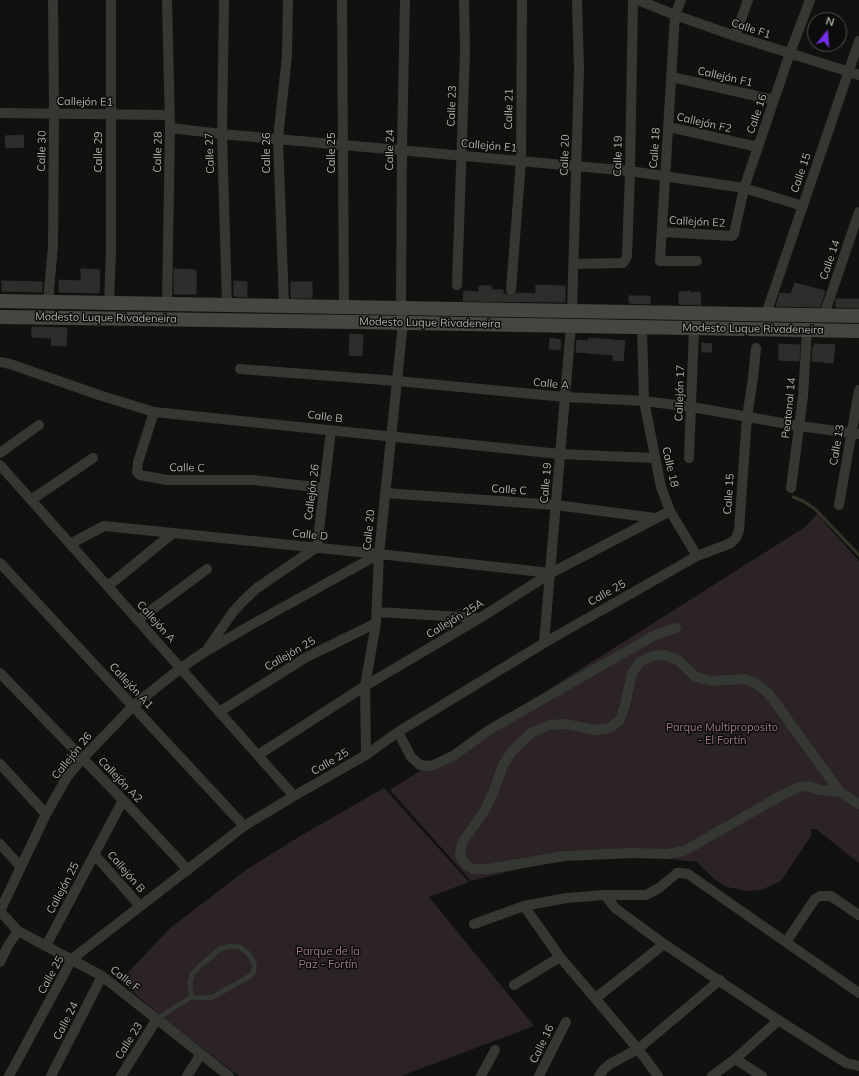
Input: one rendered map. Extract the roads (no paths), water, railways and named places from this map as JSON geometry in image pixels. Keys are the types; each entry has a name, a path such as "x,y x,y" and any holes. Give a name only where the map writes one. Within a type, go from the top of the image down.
{"street":[{"name":"Calle 30","path":"48,302 53,246 53,0"},
{"name":"Calle 29","path":"109,303 111,251 111,0"},
{"name":"Calle 28","path":"166,304 170,128 167,0"},
{"name":"Calle 27","path":"224,0 222,134 227,305"},
{"name":"Calle 26","path":"284,306 278,138 287,56 288,0"},
{"name":"Calle 25","path":"342,0 344,307"},
{"name":"Calle 24","path":"401,304 405,0"},
{"name":"Calle 23","path":"457,285 465,50 464,0"},
{"name":"Calle 21","path":"511,290 521,161 522,0"},
{"name":"Calle 20","path":"572,311 579,70 577,0"},
{"name":"Calle 19","path":"574,264 623,263 627,256 633,0"},
{"name":"Calle F1","path":"638,0 735,36 859,75"},
{"name":"Calle 18","path":"681,0 675,15 660,261 698,261"},
{"path":"735,36 748,0"},
{"name":"Calle 16","path":"732,236 736,230 744,188 810,0"},
{"name":"Calle 15","path":"766,314 859,41"},
{"name":"Callejón F1","path":"672,77 774,100"},
{"name":"Callejón E1","path":"0,113 170,115"},
{"name":"Callejón F2","path":"668,127 758,148"},
{"name":"Callejón E1","path":"170,128 630,171 744,188 803,206"},
{"name":"Calle 14","path":"824,315 859,212"},
{"name":"Callejón E2","path":"662,232 732,236"},
{"name":"Modesto Luque Rivadeneira","path":"0,301 344,307 374,307 401,304 484,309 859,316"},
{"path":"36,317 67,312 74,309 78,303"},
{"name":"Calle 20","path":"366,755 365,686 376,623 379,554 403,323 401,304"},
{"path":"352,322 362,317 374,317 374,307"},
{"path":"469,325 470,315 480,313 484,309"},
{"name":"Modesto Luque Rivadeneira","path":"0,317 859,331"},
{"name":"Calle 19","path":"544,643 571,326"},
{"name":"Calle 18","path":"642,327 644,401 654,458 661,487 670,511 697,556"},
{"name":"Callejón 17","path":"689,458 694,328"},
{"name":"Peatonal 14","path":"791,488 803,396 807,330"},
{"name":"Calle 15","path":"731,543 736,538 739,530 747,417 756,348"},
{"name":"Calle B","path":"0,362 154,412 560,454 654,458"},
{"name":"Calle A","path":"240,369 397,381 565,397 644,401 692,407 799,426 855,433"},
{"name":"Calle 13","path":"838,505 855,433 859,390"},
{"name":"Calle C","path":"154,412 138,462 137,472 140,475 168,480 253,480 324,488"},
{"path":"0,453 39,426"},
{"name":"Callejón 26","path":"206,652 233,612 242,602 257,588 317,547 331,430"},
{"path":"31,500 92,458"},
{"name":"Callejón A","path":"0,465 294,796"},
{"name":"Calle C","path":"385,493 556,505 655,518"},
{"name":"Callejón 25A","path":"258,755 365,686 480,618 551,573 670,511"},
{"name":"Calle D","path":"70,544 104,526 317,547 551,573"},
{"path":"108,586 173,533"},
{"name":"Calle 25","path":"9,1076 72,959 244,826 366,755 398,732 544,643 697,556 731,543"},
{"name":"Callejón 26","path":"0,911 46,814 67,777 82,759 133,706 181,668 251,624 379,554"},
{"name":"Callejón A1","path":"0,563 244,826"},
{"path":"138,620 207,569"},
{"path":"377,612 480,618"},
{"name":"Callejón 25","path":"219,712 305,658 376,623"},
{"path":"398,732 411,757 420,765 431,766 453,756 489,730 655,635 676,628"},
{"path":"840,792 820,790 808,786 799,787 684,850 667,854 632,853 564,856 488,869 473,869 464,864 460,854 462,843 485,810 503,765 513,750 531,733 550,725 565,724 596,730 610,728 620,720 626,705 632,673 640,662 653,656 664,655 678,660 696,677 712,681 744,678 754,683 769,694 840,792 859,804"},
{"name":"Callejón A2","path":"0,673 123,800 188,870"},
{"path":"0,764 46,814"},
{"name":"Callejón 25","path":"46,946 123,800"},
{"path":"0,844 21,867"},
{"name":"Callejón B","path":"94,854 140,906"},
{"path":"474,924 524,906 566,898 605,895 646,895 659,888 677,873 688,874 859,993"},
{"path":"605,895 615,908 664,944 846,1063 859,1066"},
{"path":"786,942 815,899 820,896 830,896 859,915"},
{"path":"524,906 560,957 596,998 658,1076"},
{"name":"Calle F","path":"0,911 18,931 102,976 229,1076"},
{"path":"0,962 4,943 18,931"},
{"path":"596,998 664,944"},
{"path":"514,986 560,957"},
{"name":"Calle 24","path":"51,1076 102,976"},
{"path":"600,1074 610,1064 638,1049 720,980"},
{"name":"Calle 23","path":"121,1076 157,1019"},
{"path":"712,1076 735,1059 779,1020"},
{"name":"Calle 16","path":"539,1076 566,1022"},
{"path":"481,1076 495,1050"},
{"path":"187,1076 201,1054"},
{"path":"735,1059 762,1076"}],"lane":[{"path":"157,1019 191,997 212,997 250,976 254,971 254,963 248,953 240,948 230,946 220,949 192,974 190,983 191,997"}],"waterway":[{"path":"793,497 803,501 815,509 859,555"}],"park label":[{"name":"Parque Multiproposito - El Fortín","path":"722,734"},
{"name":"Parque de la Paz - Fortín","path":"328,958"}]}
